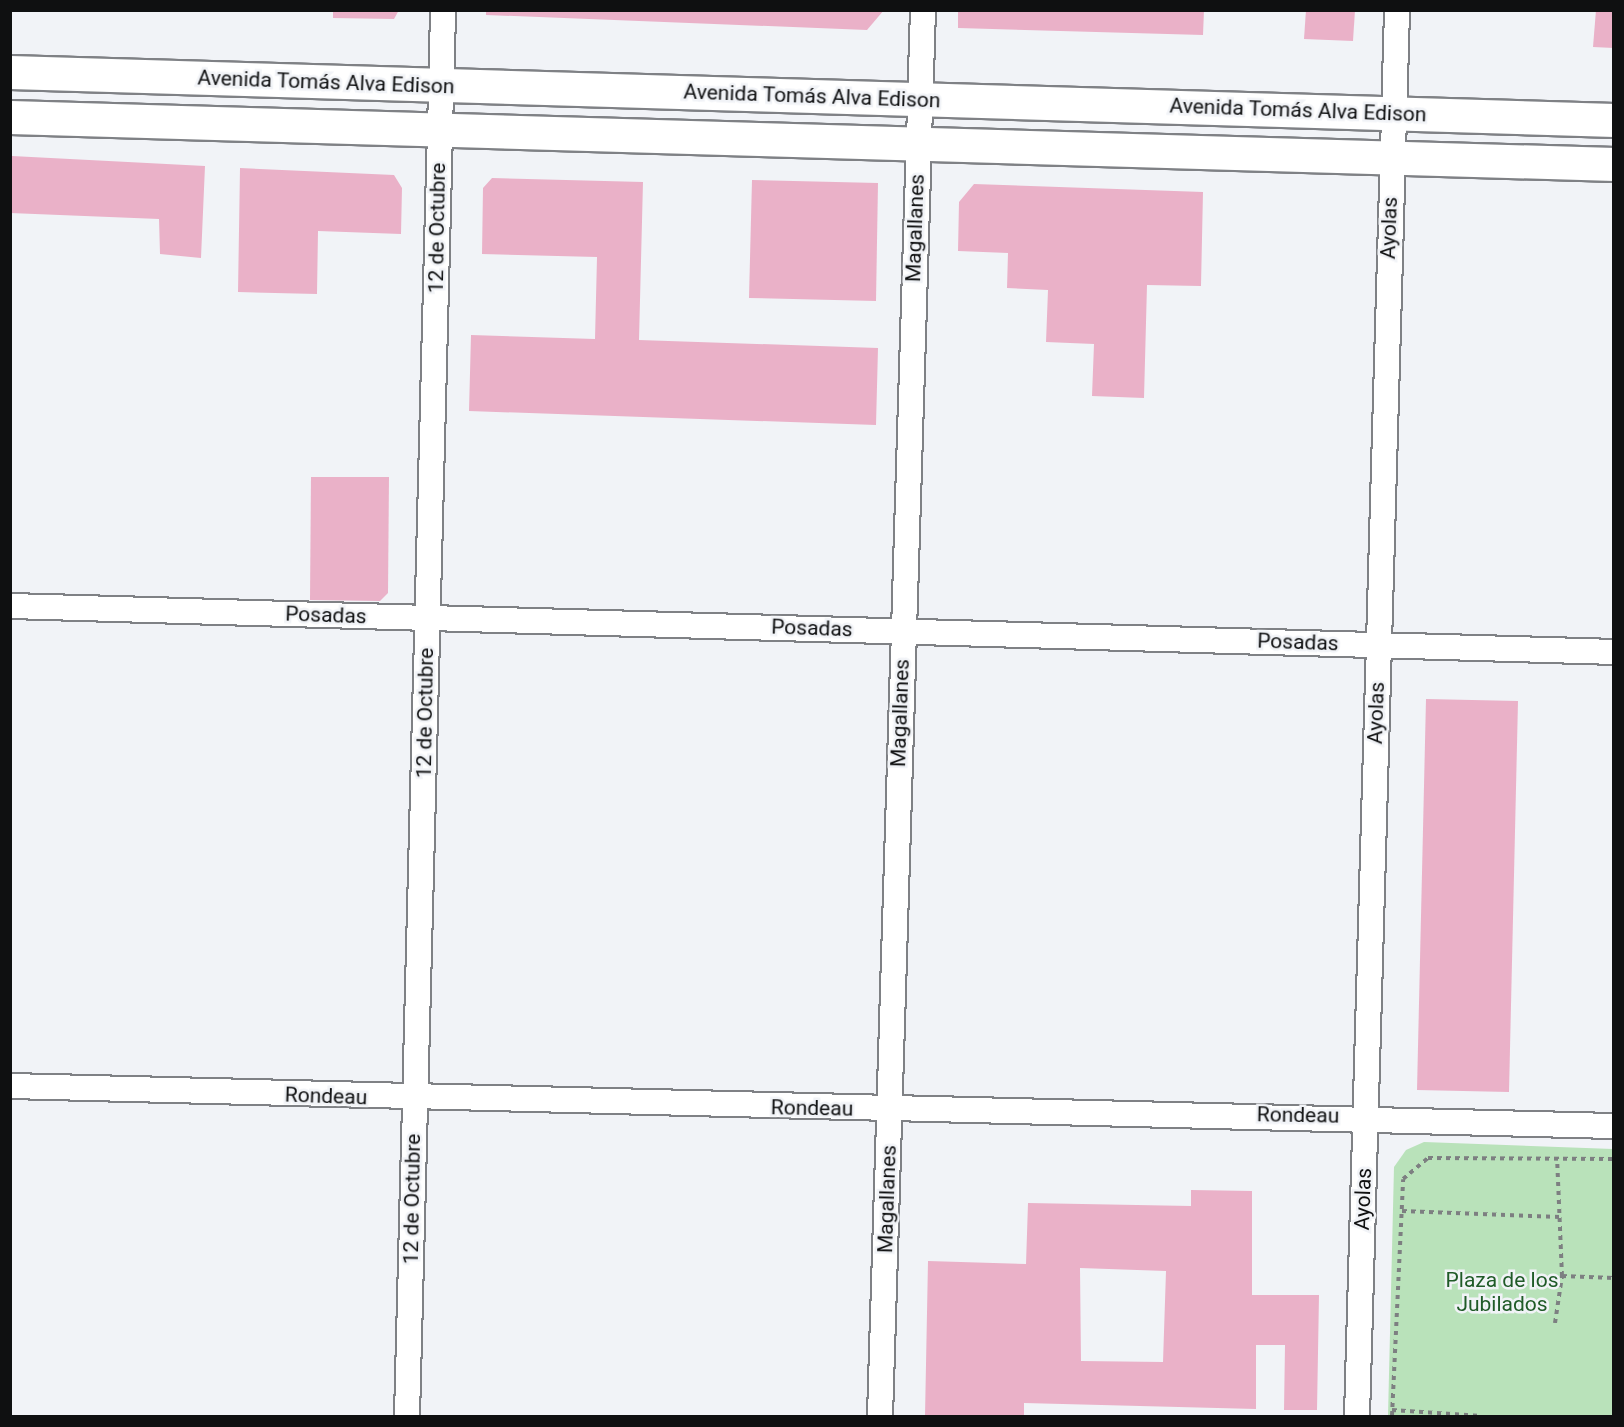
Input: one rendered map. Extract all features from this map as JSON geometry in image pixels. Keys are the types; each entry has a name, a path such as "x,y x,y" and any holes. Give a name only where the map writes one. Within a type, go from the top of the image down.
{"main road":[{"name":"Avenida Tomás Alva Edison","path":"10,72 1614,120"},
{"name":"Avenida Tomás Alva Edison","path":"10,117 1614,164"}],"street":[{"name":"12 de Octubre","path":"407,1416 443,10"},
{"name":"Magallanes","path":"880,1416 922,10"},
{"name":"Ayolas","path":"1357,1416 1397,10"},
{"name":"Posadas","path":"10,606 1614,652"},
{"name":"Rondeau","path":"10,1086 415,1099 889,1110 1365,1116 1614,1126"}],"path":[{"path":"1392,1416 1403,1179 1428,1158 1614,1159"},
{"path":"1555,1323 1562,1276 1557,1158"},
{"path":"1402,1211 1561,1217"},
{"path":"1562,1276 1614,1278"},
{"path":"1392,1410 1482,1416"}],"green space":[{"name":"Plaza de los Jubilados","path":"1424,1142 1613,1149 1613,1416 1388,1416 1394,1167 1406,1150"}],"building":[{"path":"333,10 399,10 394,19 333,18"},
{"path":"486,10 884,10 867,30 486,15"},
{"path":"958,10 1204,10 1203,35 958,28"},
{"path":"1306,10 1355,10 1353,41 1304,39"},
{"path":"1596,10 1614,10 1614,48 1593,47"},
{"path":"12,156 205,166 201,258 160,254 159,219 10,213"},
{"path":"240,168 394,175 402,188 401,234 318,231 317,294 238,292"},
{"path":"492,178 643,182 639,340 878,348 876,425 469,411 471,335 595,339 597,257 482,254 483,188"},
{"path":"752,180 878,183 876,301 749,298"},
{"path":"974,184 1203,192 1201,286 1147,285 1144,398 1092,396 1094,344 1046,342 1048,290 1007,288 1008,253 958,251 959,202"},
{"path":"311,477 389,477 388,593 380,601 310,600"},
{"path":"1426,699 1518,701 1509,1092 1417,1090"},
{"path":"1191,1190 1252,1191 1252,1295 1319,1295 1317,1410 1284,1410 1285,1345 1256,1345 1256,1409 1024,1403 1024,1416 925,1416 928,1261 1026,1264 1028,1203 1191,1206","holes":["1080,1268 1166,1271 1163,1362 1081,1361"]}]}
